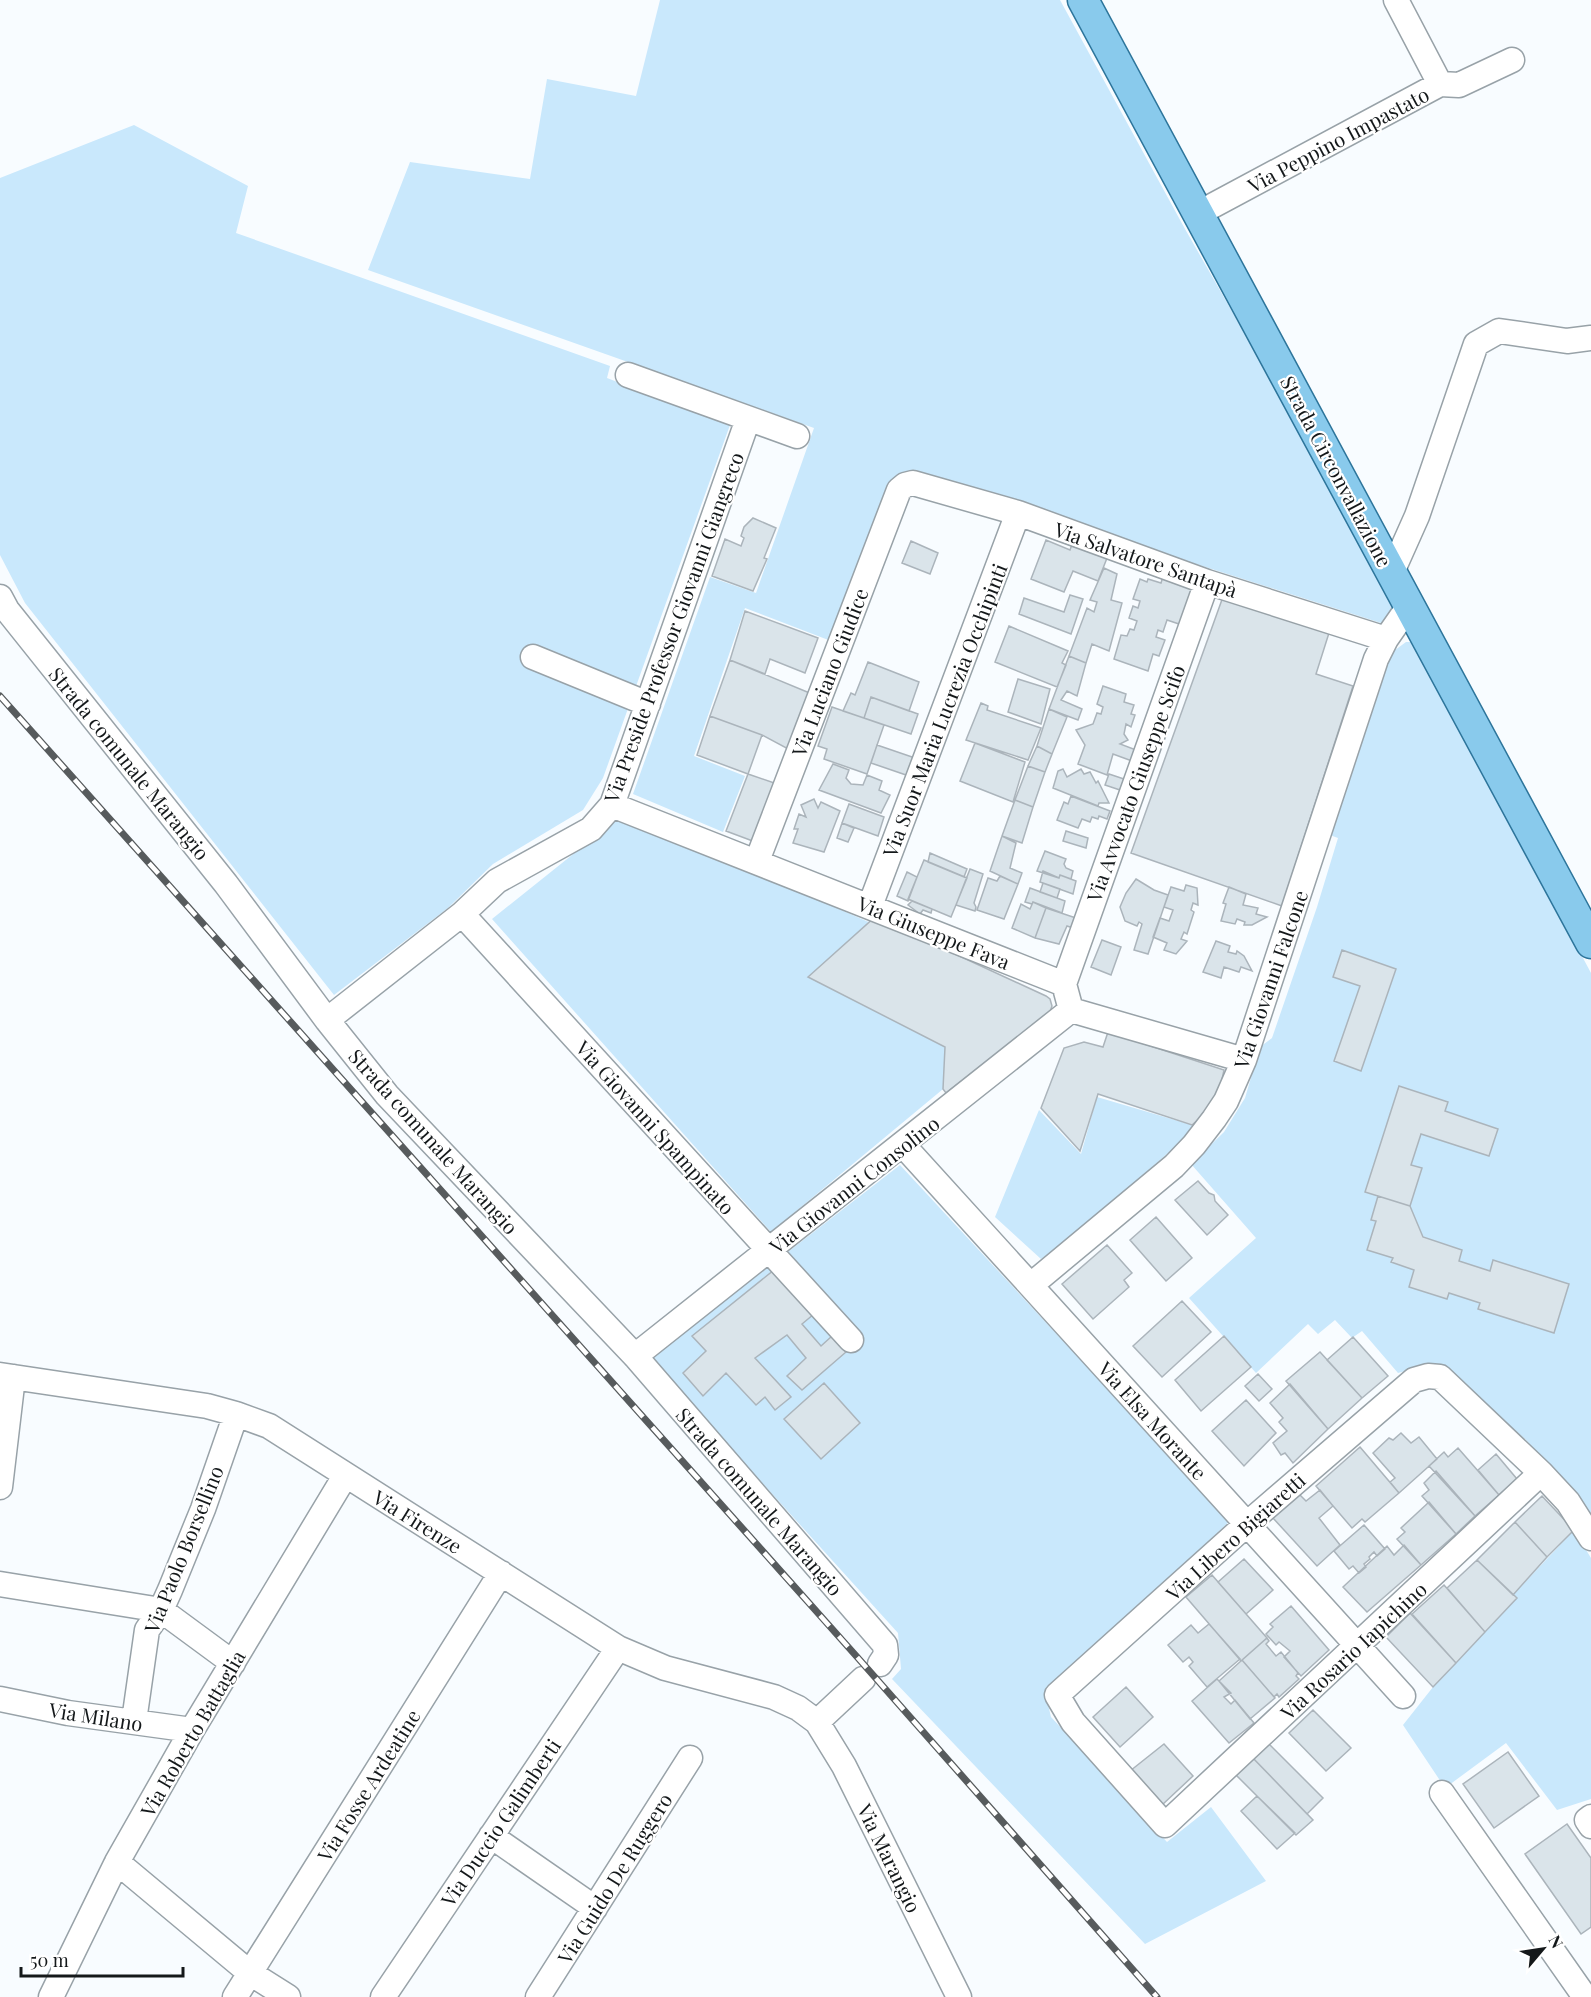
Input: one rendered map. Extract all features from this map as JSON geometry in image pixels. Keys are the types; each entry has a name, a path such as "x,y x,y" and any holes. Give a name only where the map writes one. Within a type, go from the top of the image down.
{"main road":[{"name":"Strada Circonvallazione","path":"1083,0 1591,943"}],"street":[{"path":"1396,0 1440,84"},
{"name":"Via Peppino Impastato","path":"1198,213 1440,84 1459,85 1512,60"},
{"path":"1392,572 1417,516 1476,344 1499,331 1568,341 1591,338"},
{"path":"628,375 797,436"},
{"name":"Via Preside Professor Giovanni Giangreco","path":"327,1020 462,914 497,881 591,829 612,805 748,418"},
{"name":"Via Salvatore Santapà","path":"905,484 914,483 1018,513 1207,582 1386,639"},
{"name":"Via Luciano Giudice","path":"757,861 899,490 905,484"},
{"name":"Via Suor Maria Lucrezia Occhipinti","path":"870,906 1018,513"},
{"name":"Via Avvocato Giuseppe Scifo","path":"1064,984 1207,582"},
{"name":"Strada comunale Marangio","path":"0,597 7,610 226,884 327,1020 387,1095 635,1356 885,1645 886,1655 872,1671 817,1722"},
{"name":"Via Giovanni Falcone","path":"1031,1286 1174,1166 1194,1145 1226,1101 1244,1060 1376,659 1386,639 1409,606"},
{"path":"533,657 648,704"},
{"name":"Via Giuseppe Fava","path":"612,805 1064,984"},
{"name":"Via Giovanni Spampinato","path":"462,914 851,1340"},
{"path":"1064,984 1071,1010 1244,1060"},
{"name":"Via Giovanni Consolino","path":"635,1356 1071,1010"},
{"name":"Via Elsa Morante","path":"903,1145 1403,1696"},
{"path":"0,1487 6,1376"},
{"name":"Via Firenze","path":"6,1376 207,1406 269,1425 345,1476 618,1648 665,1668 774,1696 798,1708 817,1722"},
{"name":"Via Libero Bigiaretti","path":"1165,1826 1072,1722 1057,1695 1247,1524 1414,1380 1428,1376 1440,1377 1542,1473"},
{"name":"Via Paolo Borsellino","path":"134,1721 147,1630 161,1610 203,1509 236,1414"},
{"path":"1542,1473 1568,1502 1591,1538"},
{"name":"Via Rosario Iapichino","path":"1165,1826 1542,1473"},
{"name":"Via Roberto Battaglia","path":"51,1997 117,1862 192,1730 345,1476"},
{"name":"Via Fosse Ardeatine","path":"235,1997 501,1573"},
{"path":"4,1584 161,1610 233,1663"},
{"name":"Via Duccio Galimberti","path":"383,1997 618,1648"},
{"name":"Via Milano","path":"0,1699 68,1713 192,1730"},
{"name":"Via Marangio","path":"817,1722 844,1767 958,1997"},
{"name":"Via Guido De Ruggero","path":"538,1997 690,1758"},
{"path":"1442,1792 1585,1997"},
{"path":"1591,1817 1587,1820 1591,1826"},
{"path":"491,1836 595,1908"},
{"path":"1498,1849 1591,1983"},
{"path":"117,1862 250,1973 288,1997"}],"shaded area":[{"path":"660,0 1060,0 1185,229 1398,602 1381,623 920,476 889,485 831,641 745,608 694,756 745,776 723,832 633,794 710,577 756,593 814,428 368,270 410,162 530,179 547,79 636,96"},
{"path":"134,125 248,186 236,233 610,366 607,378 730,425 603,778 583,810 493,864 448,908 334,995 25,603 0,555 0,178"},
{"path":"1406,642 1414,642 1591,973 1591,1520 1571,1489 1525,1439 1446,1371 1430,1364 1398,1373 1362,1331 1352,1338 1335,1320 1318,1334 1308,1324 1256,1373 1189,1298 1256,1238 1191,1164 1224,1132 1245,1098 1260,1047 1272,1038 1338,838 1327,834 1391,653"},
{"path":"617,819 659,830 1049,1001 771,1232 492,919"},
{"path":"1097,1097 1192,1125 1191,1133 1075,1234 1041,1259 995,1217 1039,1110 1081,1154"},
{"path":"900,1165 1230,1521 1045,1692 1051,1717 1167,1842 1211,1807 1266,1881 1145,1944 892,1679 901,1669 898,1633 650,1359"},
{"path":"1574,1530 1591,1558 1591,1799 1557,1810 1506,1743 1445,1788 1403,1725 1433,1687 1516,1598 1513,1595"}],"building":[{"path":"753,518 776,528 764,558 767,559 753,591 712,576 725,539 741,546 744,527"},
{"path":"1074,539 1109,553 1098,581 1073,571 1064,592 1031,579 1046,540 1070,550"},
{"path":"911,541 938,553 930,574 902,563"},
{"path":"1104,568 1117,574 1111,600 1122,603 1109,651 1092,644 1086,663 1069,656 1087,608 1094,612 1097,602 1090,600"},
{"path":"1164,573 1196,583 1182,625 1167,620 1163,632 1158,630 1156,637 1165,640 1159,656 1153,654 1148,671 1114,659 1121,635 1127,636 1130,629 1134,630 1137,621 1129,618 1133,606 1138,608 1140,601 1133,599 1140,579 1161,583"},
{"path":"1224,594 1329,633 1316,674 1353,686 1282,906 1131,853"},
{"path":"1070,595 1083,599 1071,634 1019,614 1024,598 1064,612"},
{"path":"745,611 818,638 805,673 770,659 765,674 730,660"},
{"path":"1009,626 1068,651 1062,663 1066,665 1057,687 995,662"},
{"path":"1069,656 1086,663 1077,696 1067,691 1061,700 1082,709 1078,720 1049,709"},
{"path":"730,660 812,694 790,750 762,735 710,716"},
{"path":"868,662 919,682 909,711 871,697 864,718 843,711 851,693 855,695"},
{"path":"1018,679 1050,689 1041,724 1008,712"},
{"path":"1103,686 1126,694 1124,702 1134,705 1131,714 1135,715 1131,727 1126,724 1124,734 1128,740 1120,744 1136,750 1132,761 1113,754 1107,775 1078,764 1085,745 1076,730 1093,724 1097,713 1101,714 1103,707 1097,704"},
{"path":"871,697 918,714 911,734 864,718"},
{"path":"981,703 988,706 987,710 1041,728 1028,760 966,740"},
{"path":"832,707 884,725 867,774 824,759 827,749 818,746"},
{"path":"1049,709 1067,717 1052,754 1037,746"},
{"path":"710,716 762,735 748,774 697,755"},
{"path":"975,743 1025,762 1013,802 960,781"},
{"path":"877,745 915,758 909,776 871,763"},
{"path":"1037,746 1052,754 1045,772 1028,766"},
{"path":"833,764 849,770 846,778 851,784 863,785 867,775 882,781 879,790 890,795 881,813 819,790"},
{"path":"1028,766 1045,772 1033,807 1015,800"},
{"path":"1063,769 1067,777 1081,769 1084,774 1090,772 1096,783 1098,781 1109,803 1099,803 1098,806 1053,788 1058,771"},
{"path":"748,774 780,785 758,843 726,831"},
{"path":"1109,774 1124,779 1120,790 1105,785"},
{"path":"1071,796 1110,811 1107,819 1099,816 1098,819 1092,817 1090,822 1082,819 1078,828 1057,820 1064,802 1068,804"},
{"path":"814,799 818,808 821,802 840,811 824,852 793,843 798,829 794,829 799,814 806,817 801,805"},
{"path":"1015,800 1033,807 1022,843 1002,836"},
{"path":"849,804 884,817 878,836 842,823"},
{"path":"842,823 854,828 848,842 837,838"},
{"path":"1066,831 1088,838 1086,848 1063,841"},
{"path":"1002,836 1016,843 1010,868 1022,873 1018,884 990,871"},
{"path":"1045,851 1066,859 1064,864 1066,868 1073,871 1071,879 1037,871"},
{"path":"930,853 967,869 964,877 928,862"},
{"path":"924,860 967,878 951,917 908,899"},
{"path":"970,869 983,874 974,903 975,911 956,905"},
{"path":"1043,871 1059,878 1060,875 1076,881 1073,894 1040,882"},
{"path":"907,872 917,877 908,901 897,896"},
{"path":"1000,876 1018,884 1004,919 977,910 988,878 997,881"},
{"path":"1136,879 1168,895 1148,954 1134,950 1142,924 1139,922 1137,926 1125,921 1120,907"},
{"path":"1043,883 1060,889 1057,898 1040,892"},
{"path":"1186,885 1197,888 1198,905 1193,903 1191,910 1194,912 1187,934 1184,932 1181,939 1187,941 1176,954 1164,950 1167,943 1153,937 1160,918 1169,921 1173,910 1164,907 1171,887 1184,891"},
{"path":"1229,887 1246,894 1243,905 1258,908 1256,914 1267,917 1252,925 1244,925 1245,922 1237,919 1235,924 1221,921 1226,904 1223,903"},
{"path":"1030,888 1065,901 1062,913 1033,902 1032,904 1025,902"},
{"path":"912,901 932,909 931,913 923,910 920,914 908,905"},
{"path":"1033,902 1046,908 1035,938 1012,928 1021,904 1030,909"},
{"path":"1046,908 1076,918 1073,928 1067,926 1059,944 1035,938"},
{"path":"875,917 1046,996 1050,999 1052,1006 1050,1012 946,1093 943,1089 945,1047 808,977"},
{"path":"1102,940 1121,947 1111,975 1091,967"},
{"path":"1216,941 1230,946 1228,952 1236,954 1237,951 1244,956 1252,971 1241,967 1239,972 1224,967 1221,978 1203,972"},
{"path":"1342,950 1396,969 1361,1071 1334,1061 1360,986 1333,977"},
{"path":"1108,1032 1224,1070 1217,1103 1192,1125 1098,1094 1080,1151 1041,1108 1064,1048 1084,1042 1103,1047"},
{"path":"1399,1086 1448,1102 1445,1111 1498,1129 1489,1156 1421,1134 1411,1165 1422,1168 1410,1206 1365,1192"},
{"path":"1198,1181 1214,1195 1215,1201 1228,1215 1207,1235 1175,1200"},
{"path":"1378,1196 1410,1206 1423,1237 1462,1250 1459,1261 1490,1271 1493,1260 1569,1284 1554,1333 1478,1309 1480,1303 1449,1293 1447,1299 1409,1287 1414,1270 1391,1262 1393,1258 1367,1250 1376,1221 1371,1220"},
{"path":"1156,1217 1192,1258 1166,1281 1130,1240"},
{"path":"1107,1245 1132,1273 1124,1280 1129,1287 1093,1319 1062,1284"},
{"path":"774,1270 814,1314 802,1324 821,1346 832,1336 846,1352 802,1390 787,1376 806,1358 787,1335 755,1358 791,1397 775,1410 765,1397 756,1405 726,1373 703,1396 683,1373 706,1351 692,1336"},
{"path":"1182,1301 1211,1332 1162,1377 1133,1346"},
{"path":"1224,1336 1251,1367 1201,1411 1175,1380"},
{"path":"1353,1337 1388,1376 1362,1398 1327,1360"},
{"path":"1320,1352 1362,1398 1328,1429 1286,1381"},
{"path":"1258,1374 1272,1389 1259,1401 1245,1386"},
{"path":"824,1383 860,1423 821,1459 784,1419"},
{"path":"1290,1384 1328,1429 1293,1463 1285,1453 1281,1455 1273,1443 1287,1431 1279,1422 1283,1418 1270,1403"},
{"path":"1246,1400 1276,1433 1244,1466 1212,1431"},
{"path":"1401,1433 1411,1443 1419,1437 1437,1459 1399,1493 1390,1482 1395,1478 1373,1453 1389,1438 1393,1440"},
{"path":"1360,1447 1399,1493 1365,1522 1362,1519 1352,1528 1316,1486"},
{"path":"1458,1448 1499,1495 1475,1516 1429,1466 1444,1452 1448,1457"},
{"path":"1496,1454 1517,1479 1499,1495 1478,1470"},
{"path":"1436,1471 1475,1516 1456,1534 1422,1496 1429,1490 1424,1483"},
{"path":"1320,1490 1333,1506 1319,1518 1340,1545 1317,1566 1273,1518 1299,1494 1306,1501"},
{"path":"1542,1496 1574,1530 1547,1557 1515,1522"},
{"path":"1429,1502 1456,1534 1421,1565 1397,1539 1405,1532 1401,1528"},
{"path":"1515,1522 1547,1557 1513,1595 1477,1560"},
{"path":"1364,1525 1385,1549 1377,1556 1374,1552 1364,1564 1366,1567 1359,1573 1353,1566 1349,1569 1334,1551"},
{"path":"1404,1545 1421,1565 1367,1612 1343,1587 1387,1546 1394,1555"},
{"path":"1244,1559 1273,1590 1246,1614 1218,1582"},
{"path":"1477,1560 1517,1598 1485,1632 1447,1588"},
{"path":"1212,1575 1267,1638 1241,1661 1186,1597"},
{"path":"1444,1585 1485,1632 1456,1663 1412,1614"},
{"path":"1291,1606 1329,1650 1301,1676 1284,1657 1290,1651 1279,1642 1276,1645 1266,1634 1273,1627 1270,1624"},
{"path":"1410,1613 1456,1663 1433,1687 1386,1637"},
{"path":"1209,1624 1240,1659 1207,1687 1189,1666 1193,1662 1189,1657 1183,1662 1168,1645 1191,1625 1198,1633"},
{"path":"1267,1638 1269,1641 1266,1644 1276,1656 1281,1652 1298,1673 1296,1676 1299,1679 1279,1697 1277,1694 1274,1697 1242,1660"},
{"path":"1242,1660 1275,1698 1250,1719 1219,1681"},
{"path":"1217,1679 1231,1693 1224,1697 1231,1704 1235,1700 1254,1723 1229,1743 1192,1701"},
{"path":"1126,1687 1153,1717 1120,1747 1093,1717"},
{"path":"1313,1710 1351,1748 1326,1771 1289,1733"},
{"path":"1267,1742 1323,1798 1307,1814 1251,1756"},
{"path":"1164,1744 1193,1776 1162,1805 1130,1771"},
{"path":"1508,1752 1539,1796 1494,1828 1463,1784"},
{"path":"1251,1756 1313,1820 1296,1835 1233,1772"},
{"path":"1257,1796 1295,1833 1277,1849 1241,1811"},
{"path":"1567,1824 1591,1858 1591,1927 1581,1934 1525,1854"}],"railway":[{"path":"0,696 858,1658 1157,1997"}]}
